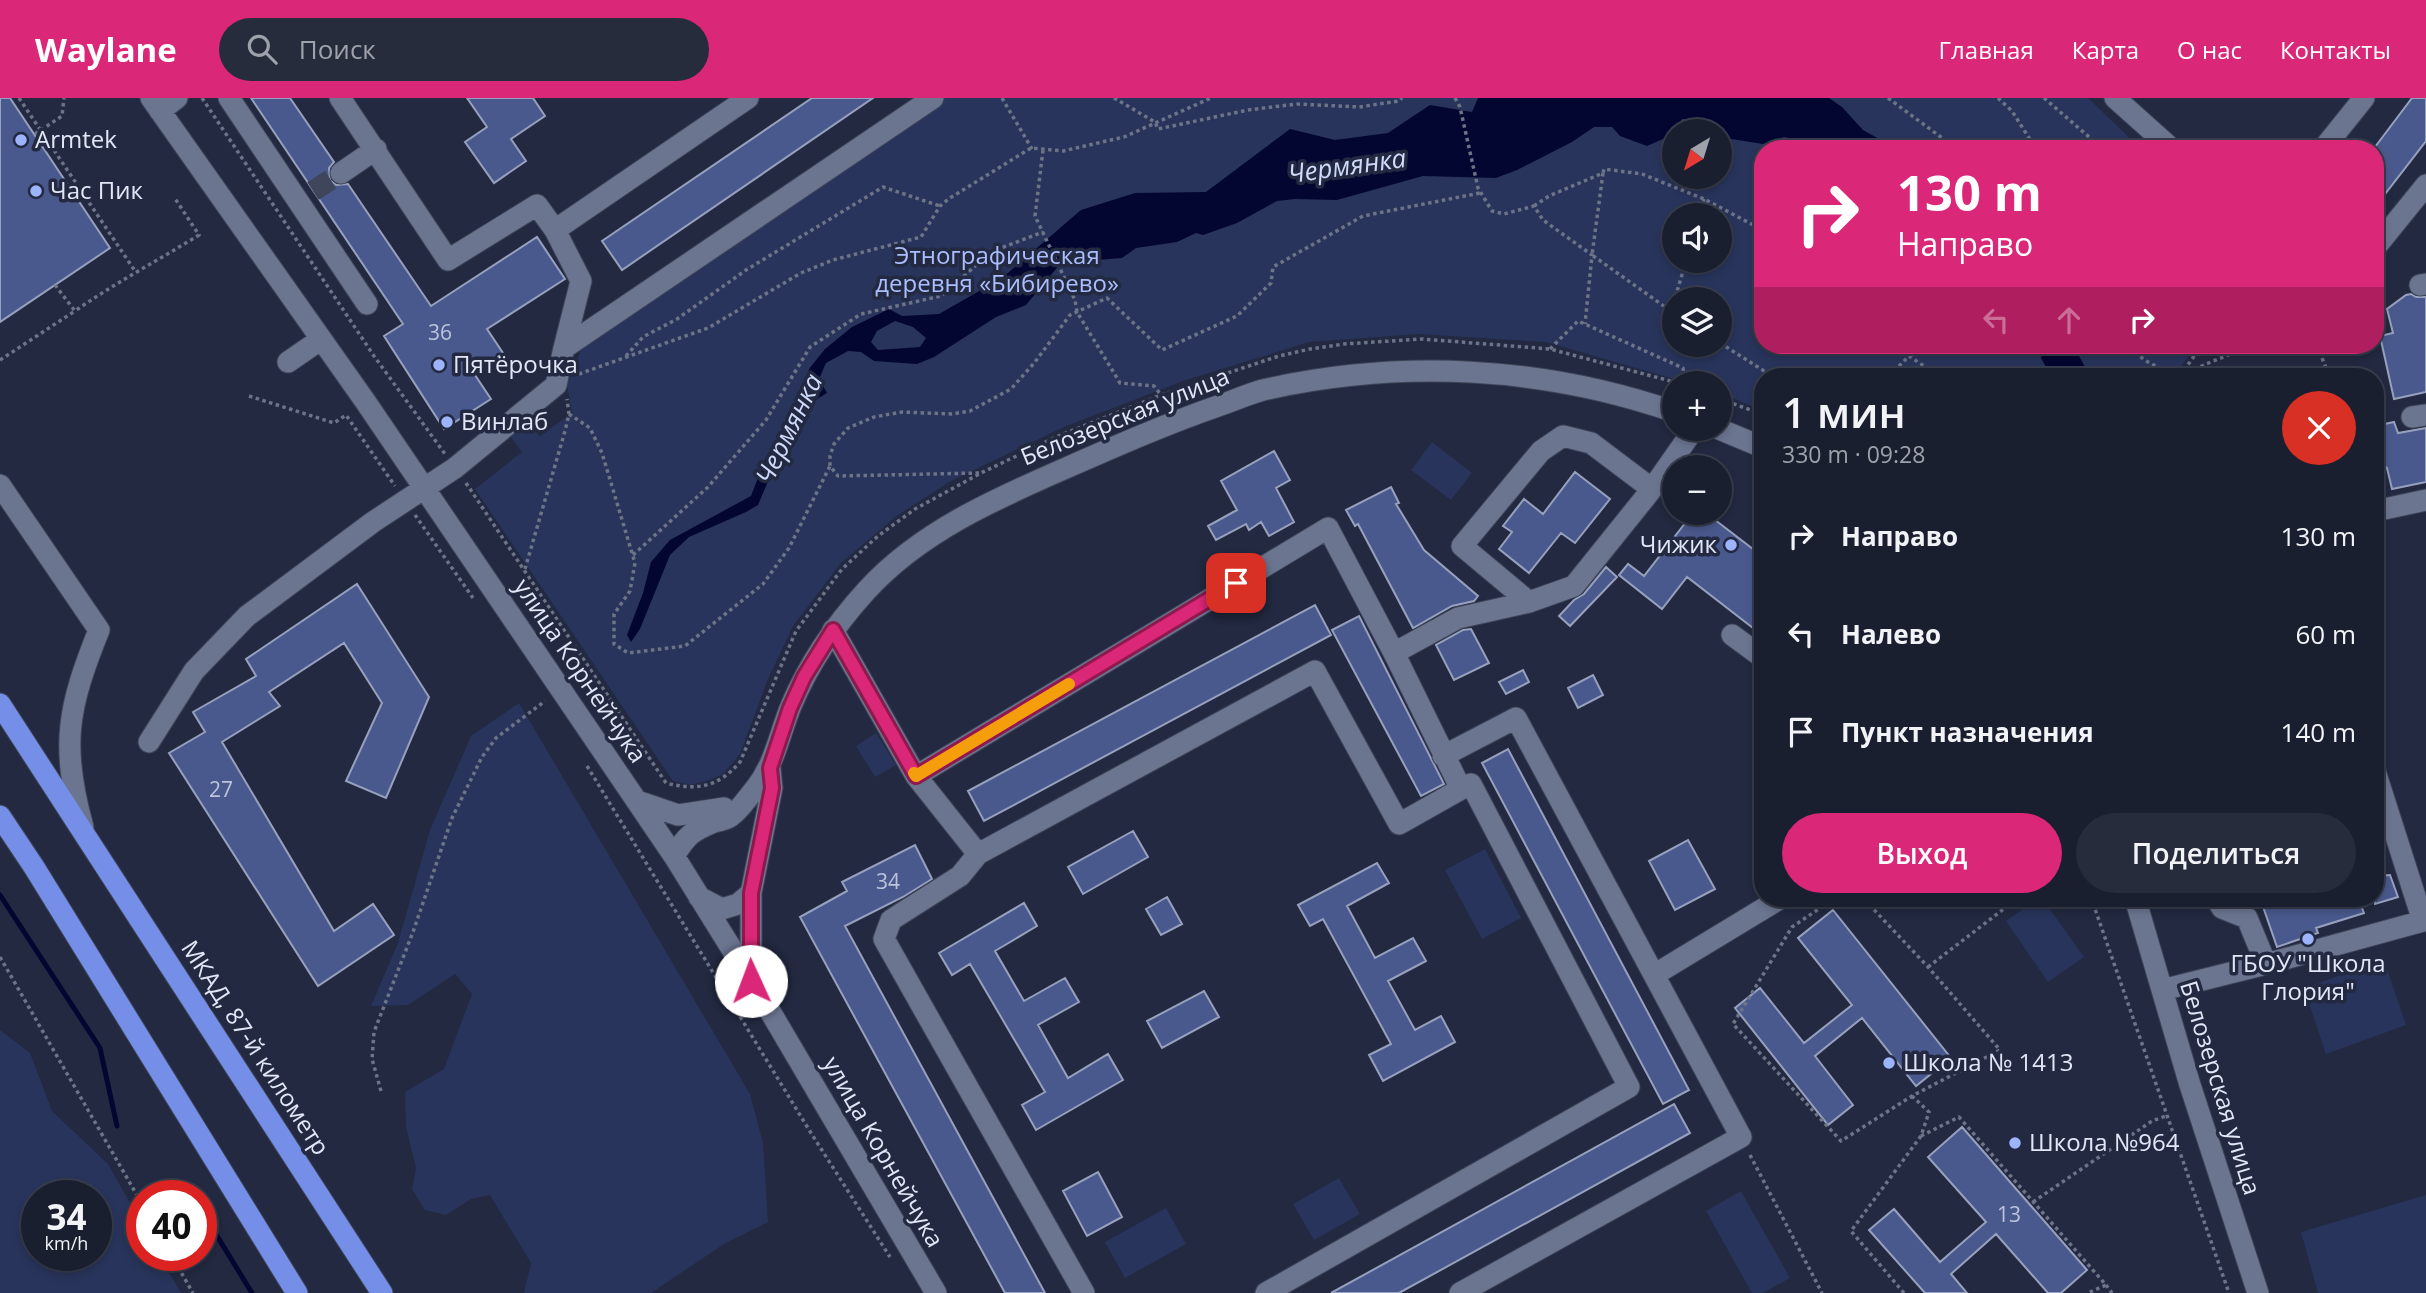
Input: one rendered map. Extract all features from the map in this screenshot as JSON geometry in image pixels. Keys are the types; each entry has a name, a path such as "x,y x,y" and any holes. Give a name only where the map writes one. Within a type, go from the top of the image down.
{"highway":[{"name":"МКАД, 87-й километр","path":"0,704 382,1293"},
{"path":"0,816 297,1293"}],"street":[{"path":"155,105 177,98"},
{"path":"229,98 306,196 367,304"},
{"path":"149,742 194,671 247,615 373,522 455,468 560,382 564,348 581,281 555,230 537,205 448,260 340,98"},
{"path":"555,230 748,98"},
{"path":"564,348 933,98"},
{"path":"2115,98 2162,140"},
{"path":"2330,140 2364,98"},
{"name":"улица Корнейчука","path":"155,105 425,490 674,856 936,1293"},
{"path":"341,173 376,149"},
{"path":"2384,237 2426,185"},
{"path":"288,362 320,340"},
{"name":"Белозерская улица","path":"674,856 686,836 731,816 770,768 790,708 804,677 833,630 869,588 948,524 1014,491 1170,422 1261,391 1357,374 1431,370 1511,374 1609,392 1662,408"},
{"path":"1732,434 1754,444"},
{"path":"1529,602 1462,546 1541,452 1563,436 1591,443 1652,489"},
{"path":"1394,653 1458,618 1529,602 1574,586 1652,489 1686,441"},
{"path":"0,485 99,630 79,678 71,713 68,750 73,792 84,832"},
{"path":"2384,509 2426,500"},
{"path":"916,776 1328,528 1461,789"},
{"path":"833,630 916,776 978,854"},
{"path":"1732,635 1754,651"},
{"path":"1084,1293 884,939 891,920 960,876 978,854 1315,671 1399,824 1471,784 1629,1087 1266,1293"},
{"path":"1444,756 1516,718 1741,1137 1460,1293"},
{"name":"Белозерская улица","path":"751,981 751,893 772,788 770,768"},
{"path":"637,802 678,815 726,808 746,799"},
{"path":"2162,990 2423,921 2384,799"},
{"path":"699,897 722,909 738,904 751,893"},
{"path":"1654,975 1766,907"},
{"name":"Белозерская улица","path":"2138,907 2190,1085 2258,1293"},
{"path":"2221,907 2247,918 2266,964"}],"path":[{"path":"19,98 135,271"},
{"path":"35,134 62,116 64,98"},
{"path":"202,98 374,356 455,468"},
{"path":"1002,98 1032,149"},
{"path":"1114,98 1155,122 1158,129 1248,110 1297,104 1359,107 1399,101 1402,98"},
{"path":"525,569 569,414 560,382 708,328 802,273 833,260 921,237 940,206 950,198 1032,149 1063,151 1124,137 1211,98"},
{"path":"1455,98 1460,107 1479,190 1492,211 1504,214 1534,206 1549,196 1603,173 1604,169 1642,174 1704,199 1754,225"},
{"path":"1888,98 1945,140"},
{"path":"1998,98 2012,111 2030,140"},
{"path":"2044,98 2093,140"},
{"path":"1043,150 1035,216 1075,300 1077,312 1119,383 1154,386 1161,395"},
{"path":"1585,324 1603,173"},
{"path":"625,357 643,337 677,320 746,270 883,187 940,206"},
{"path":"569,414 590,428 602,453 635,563 630,591 614,614 614,643 628,653 685,646 763,584 789,548 831,467 830,456 834,444 848,428 874,417 902,412 952,414 970,411 1011,389 1070,315 1107,298 1162,350 1237,316 1271,284 1273,267 1363,216 1479,190"},
{"path":"0,360 135,271 149,267 199,235 174,197"},
{"path":"1703,203 1704,199"},
{"path":"1534,206 1543,220 1662,305"},
{"path":"633,555 708,487 766,420 810,347 861,314 941,296 991,252 1043,232"},
{"path":"55,285 75,311"},
{"path":"1550,349 1577,321 1683,368 1683,371"},
{"path":"1732,351 1759,368"},
{"path":"1906,354 1927,368"},
{"path":"1897,368 1914,354"},
{"path":"2136,354 2161,368"},
{"path":"2196,368 2230,354"},
{"path":"249,396 334,423 346,415 475,601"},
{"path":"1732,403 1754,411"},
{"path":"831,467 838,476 981,473"},
{"path":"381,1091 372,1059 374,1032 452,818 482,757 496,738 545,701 551,711"},
{"path":"585,763 891,1259"},
{"path":"1821,907 1792,926 1733,1024 1841,1141 1912,1096 2000,1050 1871,907"},
{"path":"1928,967 2006,907"},
{"path":"2094,907 2229,1293"},
{"path":"0,957 128,1180"},
{"path":"1904,1293 1851,1231 1921,1136 1929,1112 1912,1096"},
{"path":"2033,1202 2152,1121 2167,1116"},
{"path":"1921,1136 1959,1117 2112,1293"},
{"path":"1741,1137 1822,1293"},
{"path":"180,1271 193,1293"},
{"path":"2088,1293 2106,1285"}],"green space":[{"name":"Этнографическая деревня «Бибирево»","path":"945,98 2088,98 2132,140 1754,140 1754,354 2190,354 2180,368 1754,368 1754,407 1732,398 1732,371 1662,371 1662,375 1546,342 1418,334 1309,342 1183,381 1064,427 951,481 898,515 841,563 793,626 768,679 740,754 723,774 690,785 673,781 475,489 522,452 510,436 527,422 540,436 572,413 567,385 582,348"},
{"path":"1432,442 1472,473 1451,500 1411,470"},
{"path":"519,703 750,1094 763,1143 768,1222 724,1244 651,1293 524,1293 531,1263 490,1195 471,1199 446,1215 425,1210 412,1189 416,1168 406,1127 405,1092 444,1069 472,994 455,974 408,1005 371,1006 398,943 430,830 471,736"},
{"path":"876,733 896,765 875,777 856,746"},
{"path":"1485,849 1521,918 1482,939 1445,870"},
{"path":"2026,907 2048,907 2084,957 2048,982 2006,921"},
{"path":"2384,960 2406,1025 2326,1054 2304,988"},
{"path":"0,1030 30,1053 52,1111 108,1164 126,1196 126,1271 168,1271 181,1293 0,1293"},
{"path":"1339,1178 1360,1214 1314,1240 1293,1204"},
{"path":"1741,1191 1790,1278 1763,1293 1752,1293 1706,1211"},
{"path":"2426,1195 2426,1293 2318,1293 2301,1232"},
{"path":"1166,1208 1186,1244 1125,1278 1105,1242"}],"water":[{"name":"Чермянка","path":"1478,98 1829,98 1842,107 1863,130 1881,140 1800,140 1784,137 1754,140 1754,143 1732,139 1732,119 1662,119 1662,139 1647,146 1620,136 1612,127 1594,127 1572,142 1496,178 1423,176 1337,200 1277,201 1237,223 1203,235 1196,233 1177,242 1136,248 1122,258 1061,263 1026,305 996,317 934,357 917,364 874,361 861,352 848,351 826,363 819,379 827,393 812,402 804,425 777,460 758,505 689,537 670,555 640,629 631,642 627,635 651,562 670,540 751,496 766,457 796,417 805,395 809,369 825,349 852,327 889,309 902,316 939,314 1002,278 1081,210 1135,193 1206,192 1290,129 1335,140 1388,133 1430,105 1472,112","holes":["895,321 913,327 926,338 920,347 878,350 871,342 877,331"]},
{"path":"2042,354 2078,354 2086,368 2047,368 2041,358"}],"building":[{"name":"Час Пик","path":"0,98 10,98 110,248 0,322"},
{"path":"251,98 290,98 334,162 329,168 330,180 336,185 348,184 431,306 537,237 565,279 487,329 503,353 473,372 491,399 444,429 384,336 403,324"},
{"path":"467,98 533,98 545,116 511,139 526,161 494,183 465,142 487,127"},
{"path":"812,98 873,98 622,270 602,241"},
{"path":"2412,98 2426,98 2426,141 2384,195 2384,140 2380,140"},
{"path":"2406,295 2426,297 2426,392 2394,399 2384,354 2384,335 2393,333 2387,309"},
{"path":"2394,422 2398,433 2426,428 2426,482 2392,489 2384,466 2384,424"},
{"path":"1274,451 1290,480 1276,488 1294,522 1269,536 1261,522 1249,530 1246,524 1216,540 1208,526 1237,510 1221,481"},
{"path":"1575,472 1610,499 1575,543 1561,533 1529,573 1499,549 1512,532 1503,526 1524,499 1543,514"},
{"path":"1391,487 1399,503 1396,504 1424,550 1478,596 1474,601 1452,606 1413,628 1358,524 1355,526 1346,510"},
{"path":"1684,525 1722,525 1754,550 1754,629 1687,577 1662,609 1619,575 1628,564 1644,576"},
{"path":"1606,567 1617,577 1570,626 1559,616 1574,600 1584,594"},
{"path":"357,584 429,697 386,798 346,781 382,703 344,643 269,692 280,706 222,742 334,931 373,904 394,935 318,986 169,753 205,732 193,712 256,676 246,659"},
{"path":"1315,605 1331,635 984,821 968,791"},
{"path":"1359,616 1444,784 1421,796 1332,630"},
{"path":"1471,629 1489,663 1454,680 1436,645 1463,630"},
{"path":"1523,670 1529,682 1506,694 1499,682"},
{"path":"1593,675 1603,695 1578,708 1568,688"},
{"path":"1508,749 1689,1090 1663,1104 1482,763"},
{"path":"1133,831 1148,857 1083,894 1068,867"},
{"path":"1688,840 1715,889 1675,910 1649,861"},
{"path":"915,845 932,879 845,926 1045,1293 1005,1293 800,917 847,891 842,882"},
{"path":"1377,863 1389,883 1347,906 1375,958 1413,938 1426,961 1388,981 1415,1030 1441,1016 1455,1042 1383,1081 1369,1055 1391,1044 1323,919 1310,926 1298,905"},
{"path":"2384,875 2390,875 2398,897 2384,901"},
{"path":"1167,897 1182,924 1161,935 1146,909"},
{"path":"1024,903 1037,926 995,951 1024,1001 1065,978 1079,1002 1038,1025 1068,1078 1108,1054 1123,1080 1036,1130 1022,1105 1045,1092 970,964 952,975 939,953"},
{"path":"2263,907 2362,907 2364,913 2316,928 2318,933 2277,947"},
{"path":"1833,910 1951,1058 1916,1086 1862,1018 1815,1056 1853,1105 1828,1125 1735,1008 1760,988 1804,1043 1852,1005 1798,938"},
{"path":"1204,991 1219,1017 1162,1048 1147,1021"},
{"path":"1674,1104 1690,1133 1399,1293 1331,1293"},
{"path":"1962,1127 2087,1270 2061,1293 2048,1293 1996,1234 1951,1274 1967,1293 1925,1293 1869,1230 1894,1209 1940,1262 1986,1222 1928,1157"},
{"path":"1098,1172 1122,1217 1087,1236 1063,1191"}],"waterway":[{"path":"0,895 100,1048 117,1126"},
{"path":"217,1236 252,1293"}],"tunnel":[{"path":"313,191 341,173"}],"slow traffic":[{"path":"914,773 916,776 1069,684"}],"place":[{"name":"Armtek","path":"21,140"},
{"name":"Час Пик","path":"36,191"},
{"name":"Пятёрочка","path":"439,365"},
{"name":"Винлаб","path":"447,422"},
{"name":"Чижик","path":"1731,545"},
{"name":"ГБОУ \"Школа Глория\"","path":"2308,939"},
{"name":"Школа № 1413","path":"1889,1063"},
{"name":"Школа №964","path":"2015,1143"}],"route":[{"path":"751,981 751,893 772,788 770,768 790,708 804,677 833,630 916,776 1236,583"}]}
